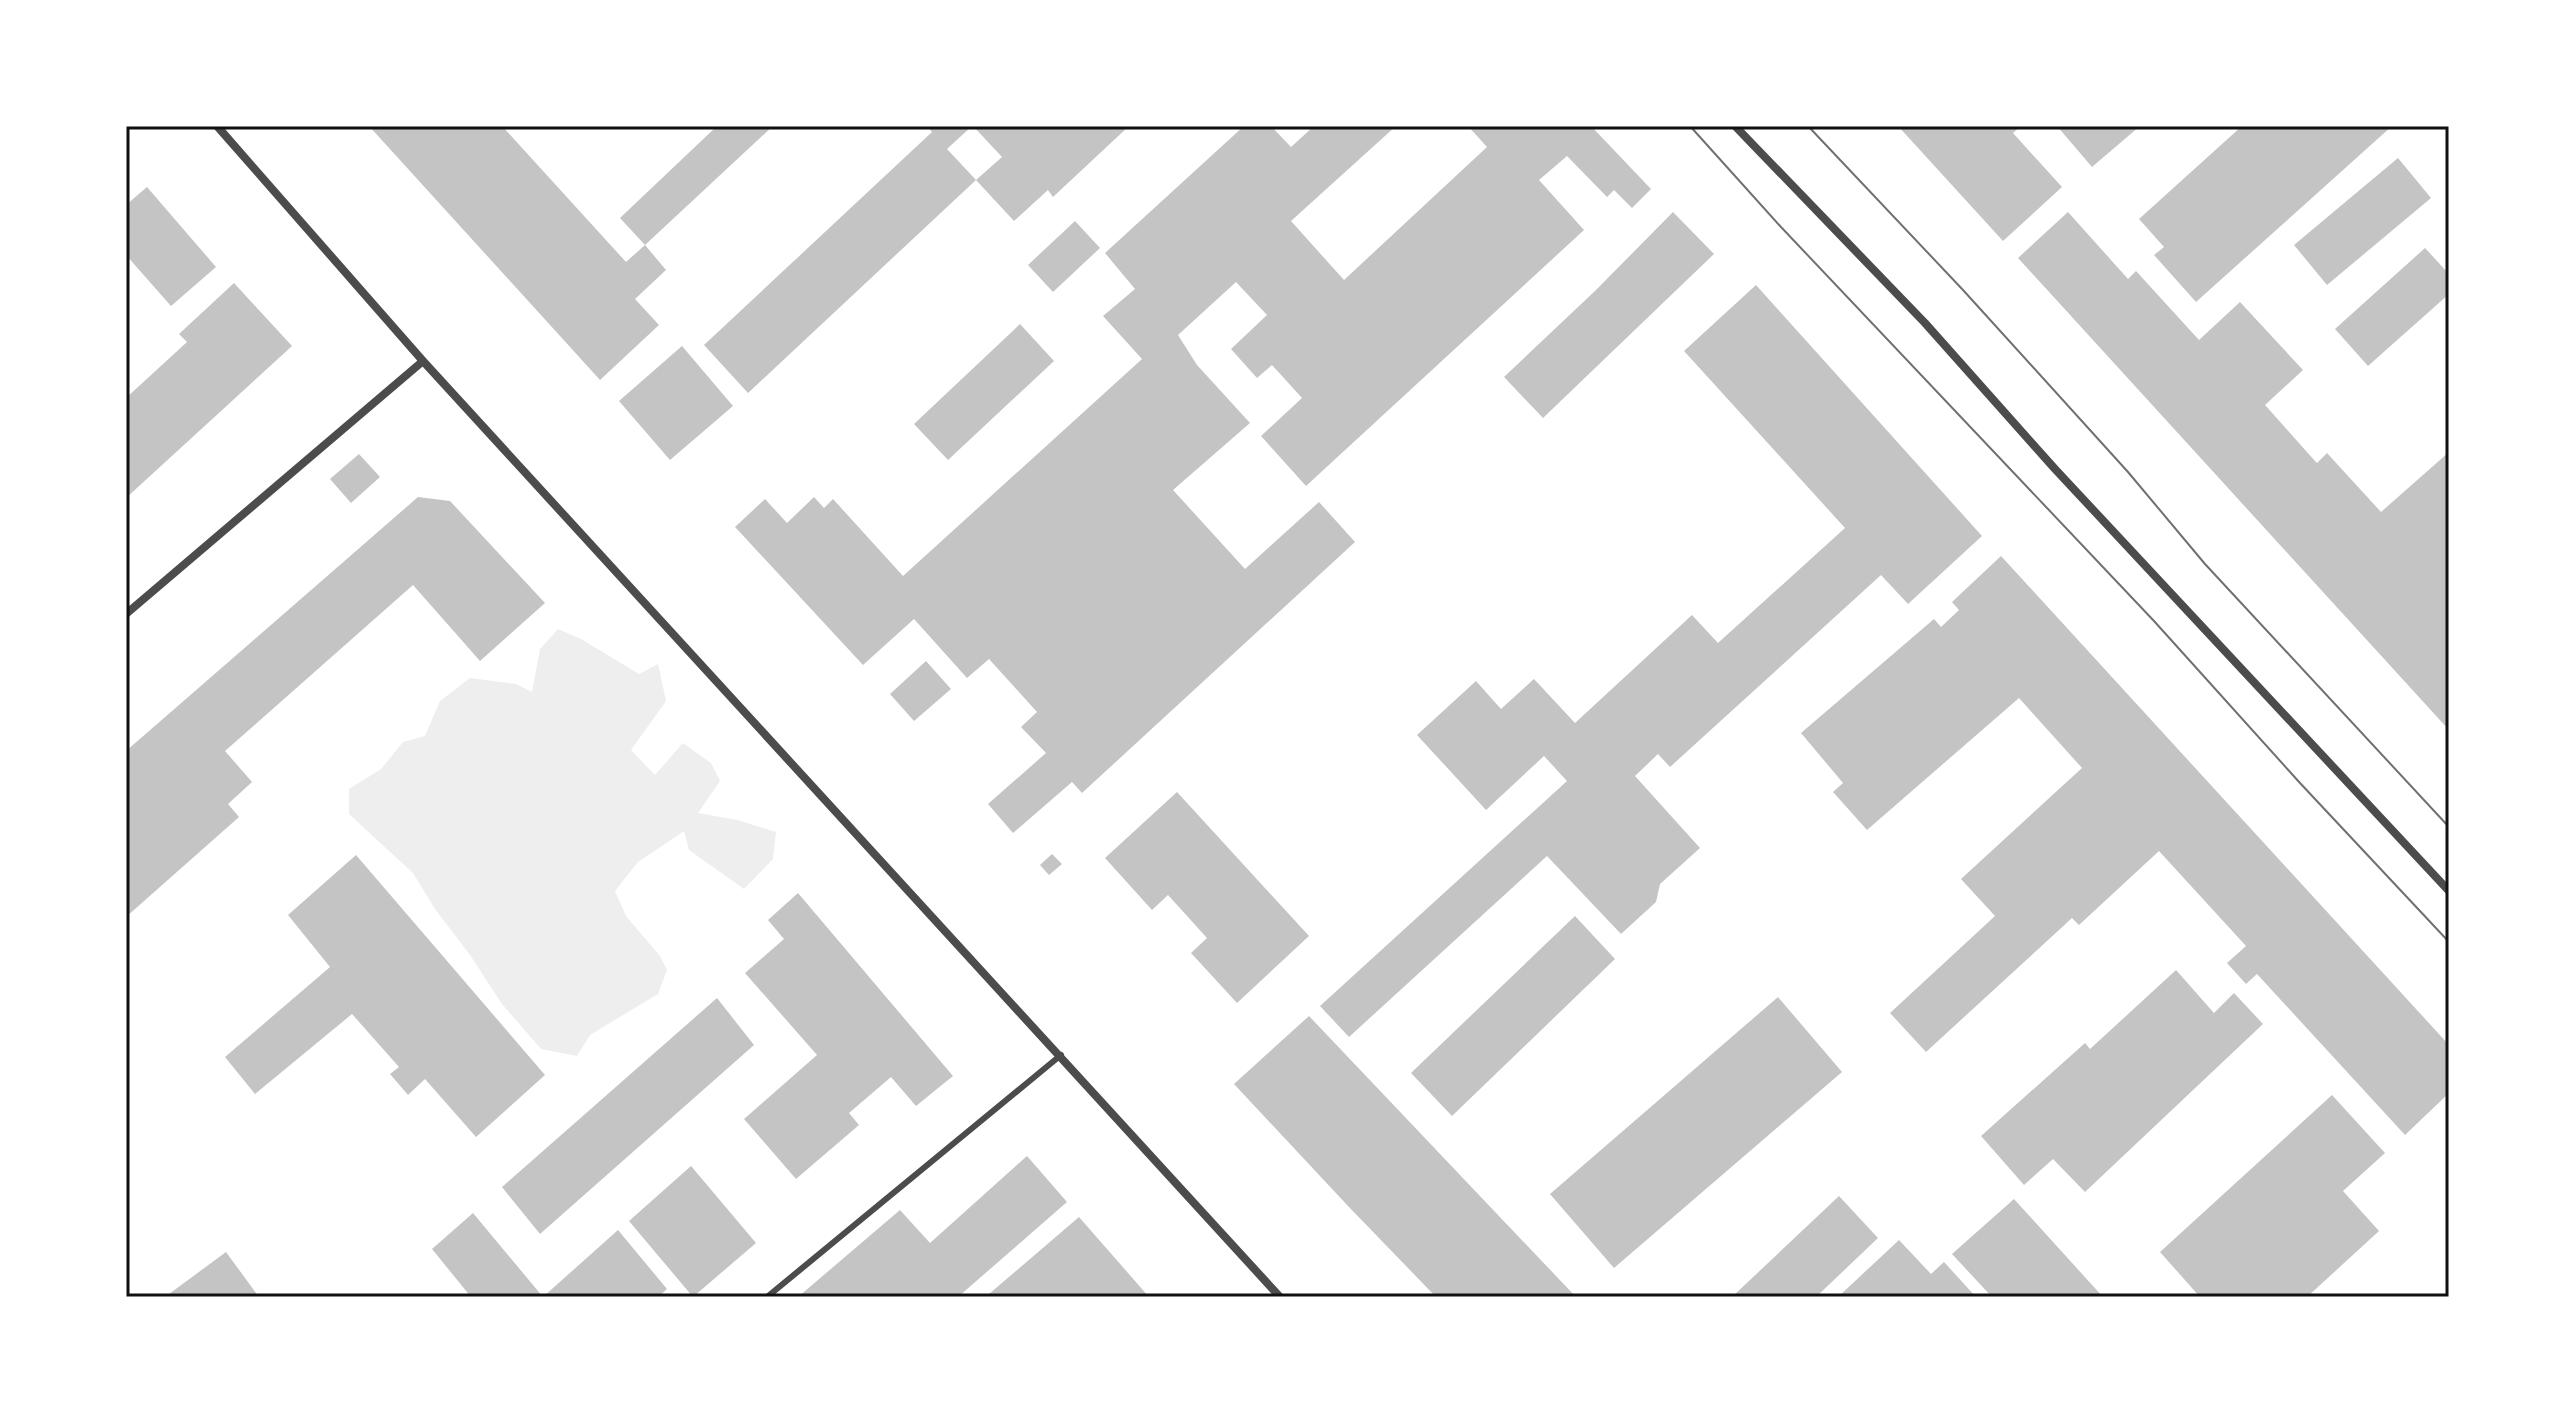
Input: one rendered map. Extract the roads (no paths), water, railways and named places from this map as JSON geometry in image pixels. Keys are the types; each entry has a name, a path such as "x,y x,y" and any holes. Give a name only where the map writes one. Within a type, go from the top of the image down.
{"street":[{"path":"217,126 423,361 1280,1297"},
{"path":"1735,126 1925,323 2055,469 2449,891"},
{"path":"126,614 423,361"}],"lane":[{"path":"767,1297 1061,1055"}],"tram line":[{"path":"1690,126 1781,227 2154,621 2449,942"},
{"path":"1808,126 1963,290 2128,472 2205,564 2449,827"}]}
